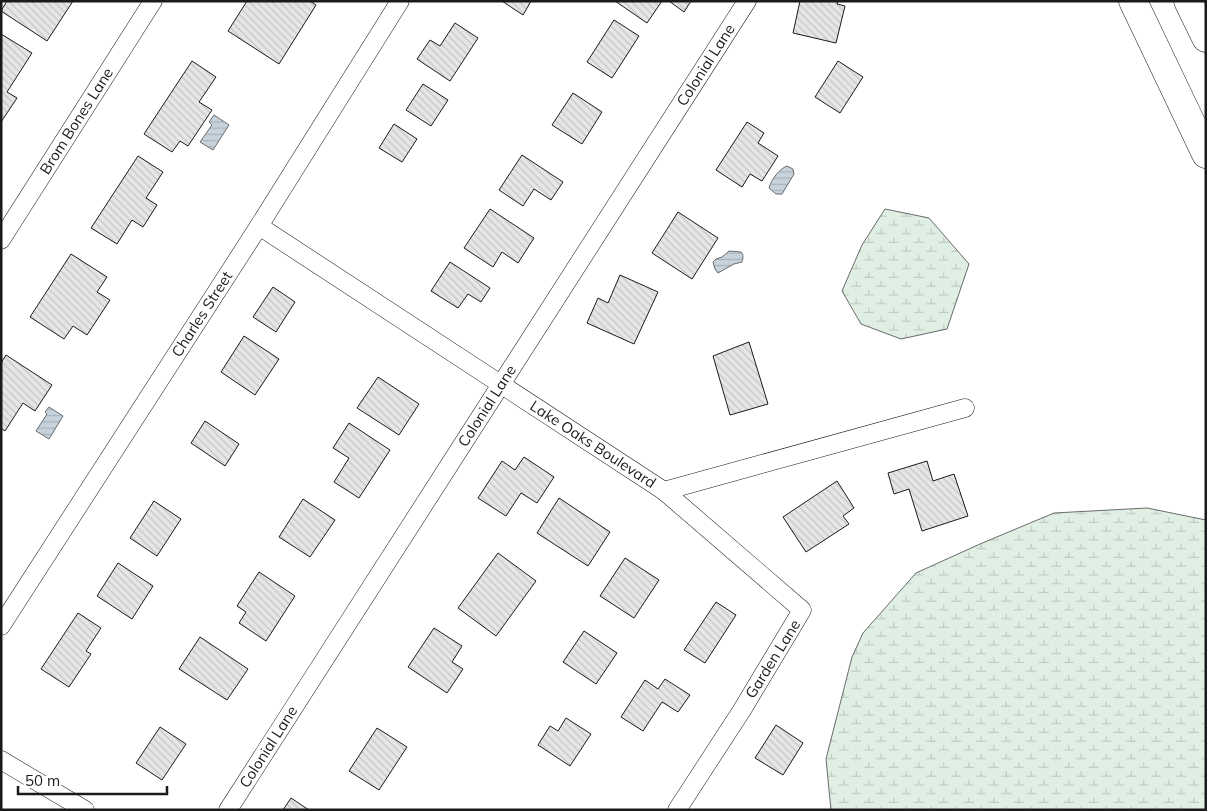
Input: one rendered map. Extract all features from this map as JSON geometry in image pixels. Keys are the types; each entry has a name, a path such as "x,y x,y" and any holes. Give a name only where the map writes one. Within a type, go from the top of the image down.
{"highway":[{"path":"1133,1 1206,154"},
{"path":"1188,1 1206,38"}],"street":[{"name":"Brom Bones Lane","path":"1,240 153,1"},
{"name":"Charles Street","path":"1,626 259,226 400,1"},
{"name":"Colonial Lane","path":"228,810 746,1"},
{"name":"Lake Oaks Boulevard","path":"259,226 664,492 965,408"},
{"name":"Garden Lane","path":"664,492 802,610 742,710 677,810"},
{"path":"1,760 85,810"}],"green space":[{"path":"885,209 929,218 969,264 947,329 901,339 861,324 842,291 862,245"},
{"path":"1147,508 1206,520 1206,810 831,810 826,759 852,657 863,633 916,573 1054,513"}],"shaded area":[{"path":"214,115 229,125 213,150 200,142 212,125 209,122"},
{"path":"787,166 793,169 794,174 782,194 776,194 769,188 770,185 778,172"},
{"path":"729,251 741,252 743,255 742,262 734,264 718,273 713,262"},
{"path":"49,407 63,416 49,439 36,431 47,414 45,412"}],"building":[{"path":"7,1 73,1 47,41 1,11"},
{"path":"247,1 310,1 316,5 279,64 228,31"},
{"path":"502,1 531,1 523,15"},
{"path":"615,1 662,1 647,23"},
{"path":"669,1 691,1 684,12"},
{"path":"800,1 838,1 837,4 845,6 836,43 793,33"},
{"path":"614,20 639,36 612,78 587,62"},
{"path":"455,23 478,38 450,81 417,59 430,40 440,46"},
{"path":"1,34 32,53 7,92 17,98 1,122"},
{"path":"192,61 216,77 199,102 212,110 188,146 180,141 172,152 144,134"},
{"path":"838,61 863,77 840,113 815,97"},
{"path":"423,84 448,100 431,126 406,110"},
{"path":"573,93 602,112 582,144 552,125"},
{"path":"747,122 764,133 758,143 778,156 762,181 750,174 742,187 716,170"},
{"path":"394,124 417,139 402,162 379,148"},
{"path":"522,155 563,182 551,200 534,189 523,206 499,190"},
{"path":"138,156 163,172 146,198 157,205 143,227 132,220 117,244 91,228"},
{"path":"490,209 534,238 518,263 502,252 493,267 464,248"},
{"path":"678,212 718,238 692,279 652,253"},
{"path":"71,254 107,277 97,292 110,300 87,335 73,326 64,339 30,317"},
{"path":"450,262 490,288 481,302 468,294 458,308 431,291"},
{"path":"620,275 658,292 634,344 587,323 598,298 608,303"},
{"path":"273,287 295,302 276,332 253,317"},
{"path":"244,336 279,359 255,395 221,372"},
{"path":"749,342 768,404 730,415 713,356"},
{"path":"6,355 52,385 35,411 23,403 5,431 1,428 1,363"},
{"path":"378,377 419,404 399,435 357,408"},
{"path":"205,421 239,444 225,466 191,443"},
{"path":"349,423 390,450 359,498 334,482 349,458 333,448"},
{"path":"524,457 554,477 537,503 521,493 506,516 478,498 502,461 515,470"},
{"path":"927,461 933,481 954,474 968,516 922,531 909,489 894,494 888,473"},
{"path":"837,481 854,508 843,516 849,524 806,552 783,517"},
{"path":"559,498 610,532 588,566 537,533"},
{"path":"303,499 335,520 310,557 279,537"},
{"path":"154,501 181,519 157,556 130,538"},
{"path":"498,553 536,581 496,636 458,608"},
{"path":"625,558 659,580 634,618 600,596"},
{"path":"118,563 153,586 132,619 97,596"},
{"path":"259,572 295,596 266,641 239,623 246,612 237,606"},
{"path":"716,602 736,615 705,663 684,650"},
{"path":"78,613 101,628 86,651 91,654 69,687 41,669"},
{"path":"434,628 462,646 452,662 463,669 447,693 408,667"},
{"path":"584,631 617,653 596,684 563,662"},
{"path":"200,637 248,669 227,700 179,669"},
{"path":"665,679 690,695 678,712 662,702 643,731 621,717 645,680 658,689"},
{"path":"566,718 591,734 570,766 538,745 550,726 558,731"},
{"path":"776,725 803,743 783,775 755,758"},
{"path":"160,727 186,744 162,780 136,763"},
{"path":"377,728 407,747 379,790 349,771"},
{"path":"291,798 309,810 283,810"}]}
